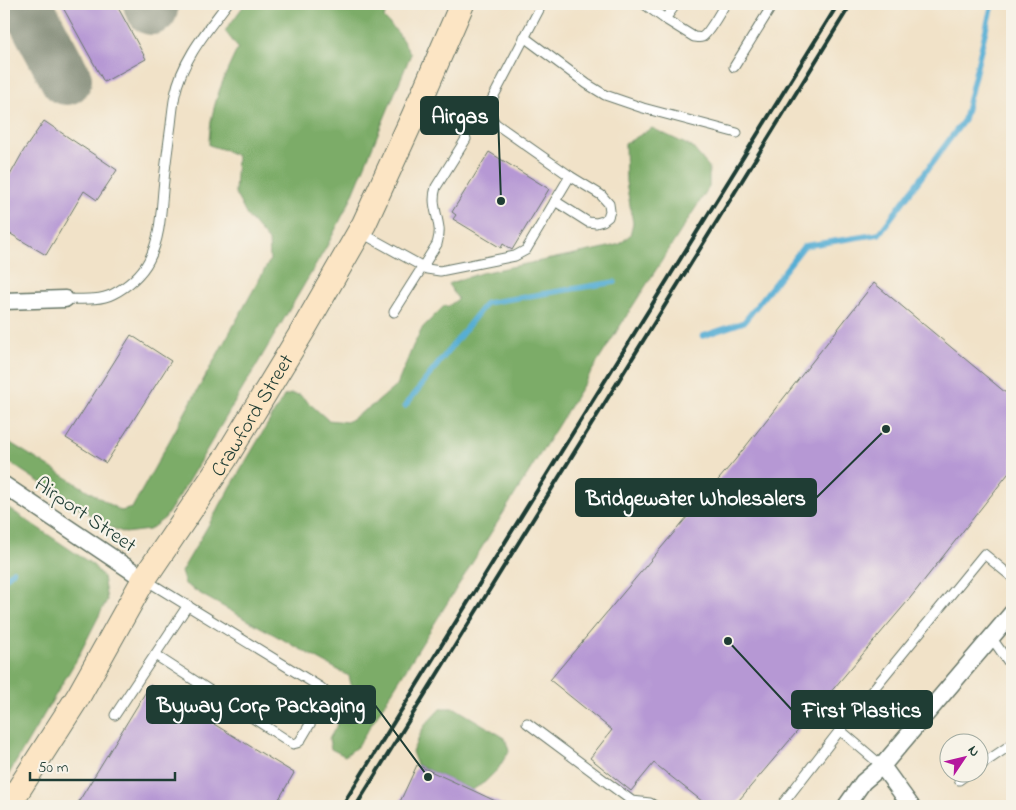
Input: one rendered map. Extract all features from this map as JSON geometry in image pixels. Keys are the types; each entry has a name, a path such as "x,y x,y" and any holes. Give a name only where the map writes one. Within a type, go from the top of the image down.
{"main road":[{"name":"Crawford Street","path":"8,806 78,697 144,579 225,459 360,232 414,115 462,4"}],"street":[{"path":"4,301 65,299"},
{"name":"Airport Street","path":"4,485 144,579"},
{"path":"846,806 863,782 882,766 1012,613"},
{"path":"882,766 911,806"}],"lane":[{"path":"65,299 98,298 113,294 138,275 149,261 158,230 175,95 181,72 193,51 227,4"},
{"path":"542,4 486,109 496,124 570,176 601,195 609,204 610,211 608,218 596,223 588,222 555,200"},
{"path":"644,4 694,37 703,36 707,32 725,4"},
{"path":"665,19 676,4"},
{"path":"734,67 773,4"},
{"path":"524,37 605,96 737,133"},
{"path":"394,312 437,244 439,229 433,195 466,139"},
{"path":"360,232 435,271 515,256 526,250 570,176"},
{"path":"781,806 840,730 984,554 1012,577"},
{"path":"144,579 320,686 326,692 326,697 300,741 293,744 155,655"},
{"path":"115,715 188,605"},
{"path":"991,637 1012,667"},
{"path":"527,723 632,800 650,803 655,806"},
{"path":"840,730 882,766"},
{"path":"988,760 1012,744"}],"green space":[{"path":"245,4 388,4 384,18 398,33 411,54 350,201 327,246 180,495 165,518 149,530 125,533 107,526 4,459 4,439 121,511 132,508 270,260 269,241 247,216 235,193 237,156 209,145 214,107 227,71 238,48 225,31"},
{"path":"652,128 692,147 709,167 709,187 358,746 345,756 331,749 329,739 354,696 349,676 204,596 185,584 181,572 284,396 291,394 300,395 328,420 347,422 376,403 397,385 423,327 443,307 446,305 447,307 458,299 448,284 481,273 620,244 630,235 633,223 626,182 625,144"},
{"path":"4,505 93,565 103,577 107,600 77,659 4,782"},
{"path":"441,708 455,708 505,738 509,751 498,769 485,782 472,790 417,765 412,752 424,726"}],"building":[{"path":"61,4 116,4 146,59 104,82"},
{"path":"44,121 117,170 97,200 84,191 46,255 4,230 4,186 24,150"},
{"path":"489,152 549,189 512,250 503,244 501,248 453,219 456,215 452,212"},
{"path":"874,283 1012,398 1012,469 907,602 734,806 708,806 654,763 631,791 590,758 612,730 550,680 735,460"},
{"path":"131,335 171,361 106,463 66,438"},
{"path":"150,685 294,773 275,806 76,806"},
{"path":"417,765 472,790 506,806 398,806"}],"waterway":[{"path":"703,336 744,322 804,246 879,234 964,120 992,4"},
{"path":"405,406 486,303 615,282"},
{"path":"4,580 13,571"}],"taxiway":[{"path":"26,4 66,79"},
{"path":"149,4 152,9"}],"railway":[{"path":"342,806 838,4"},
{"path":"356,806 851,4"}],"place":[{"name":"Airgas","path":"501,201"},
{"name":"Bridgewater Wholesalers","path":"886,429"},
{"name":"First Plastics","path":"728,641"},
{"name":"Byway Corp Packaging","path":"428,777"}]}
